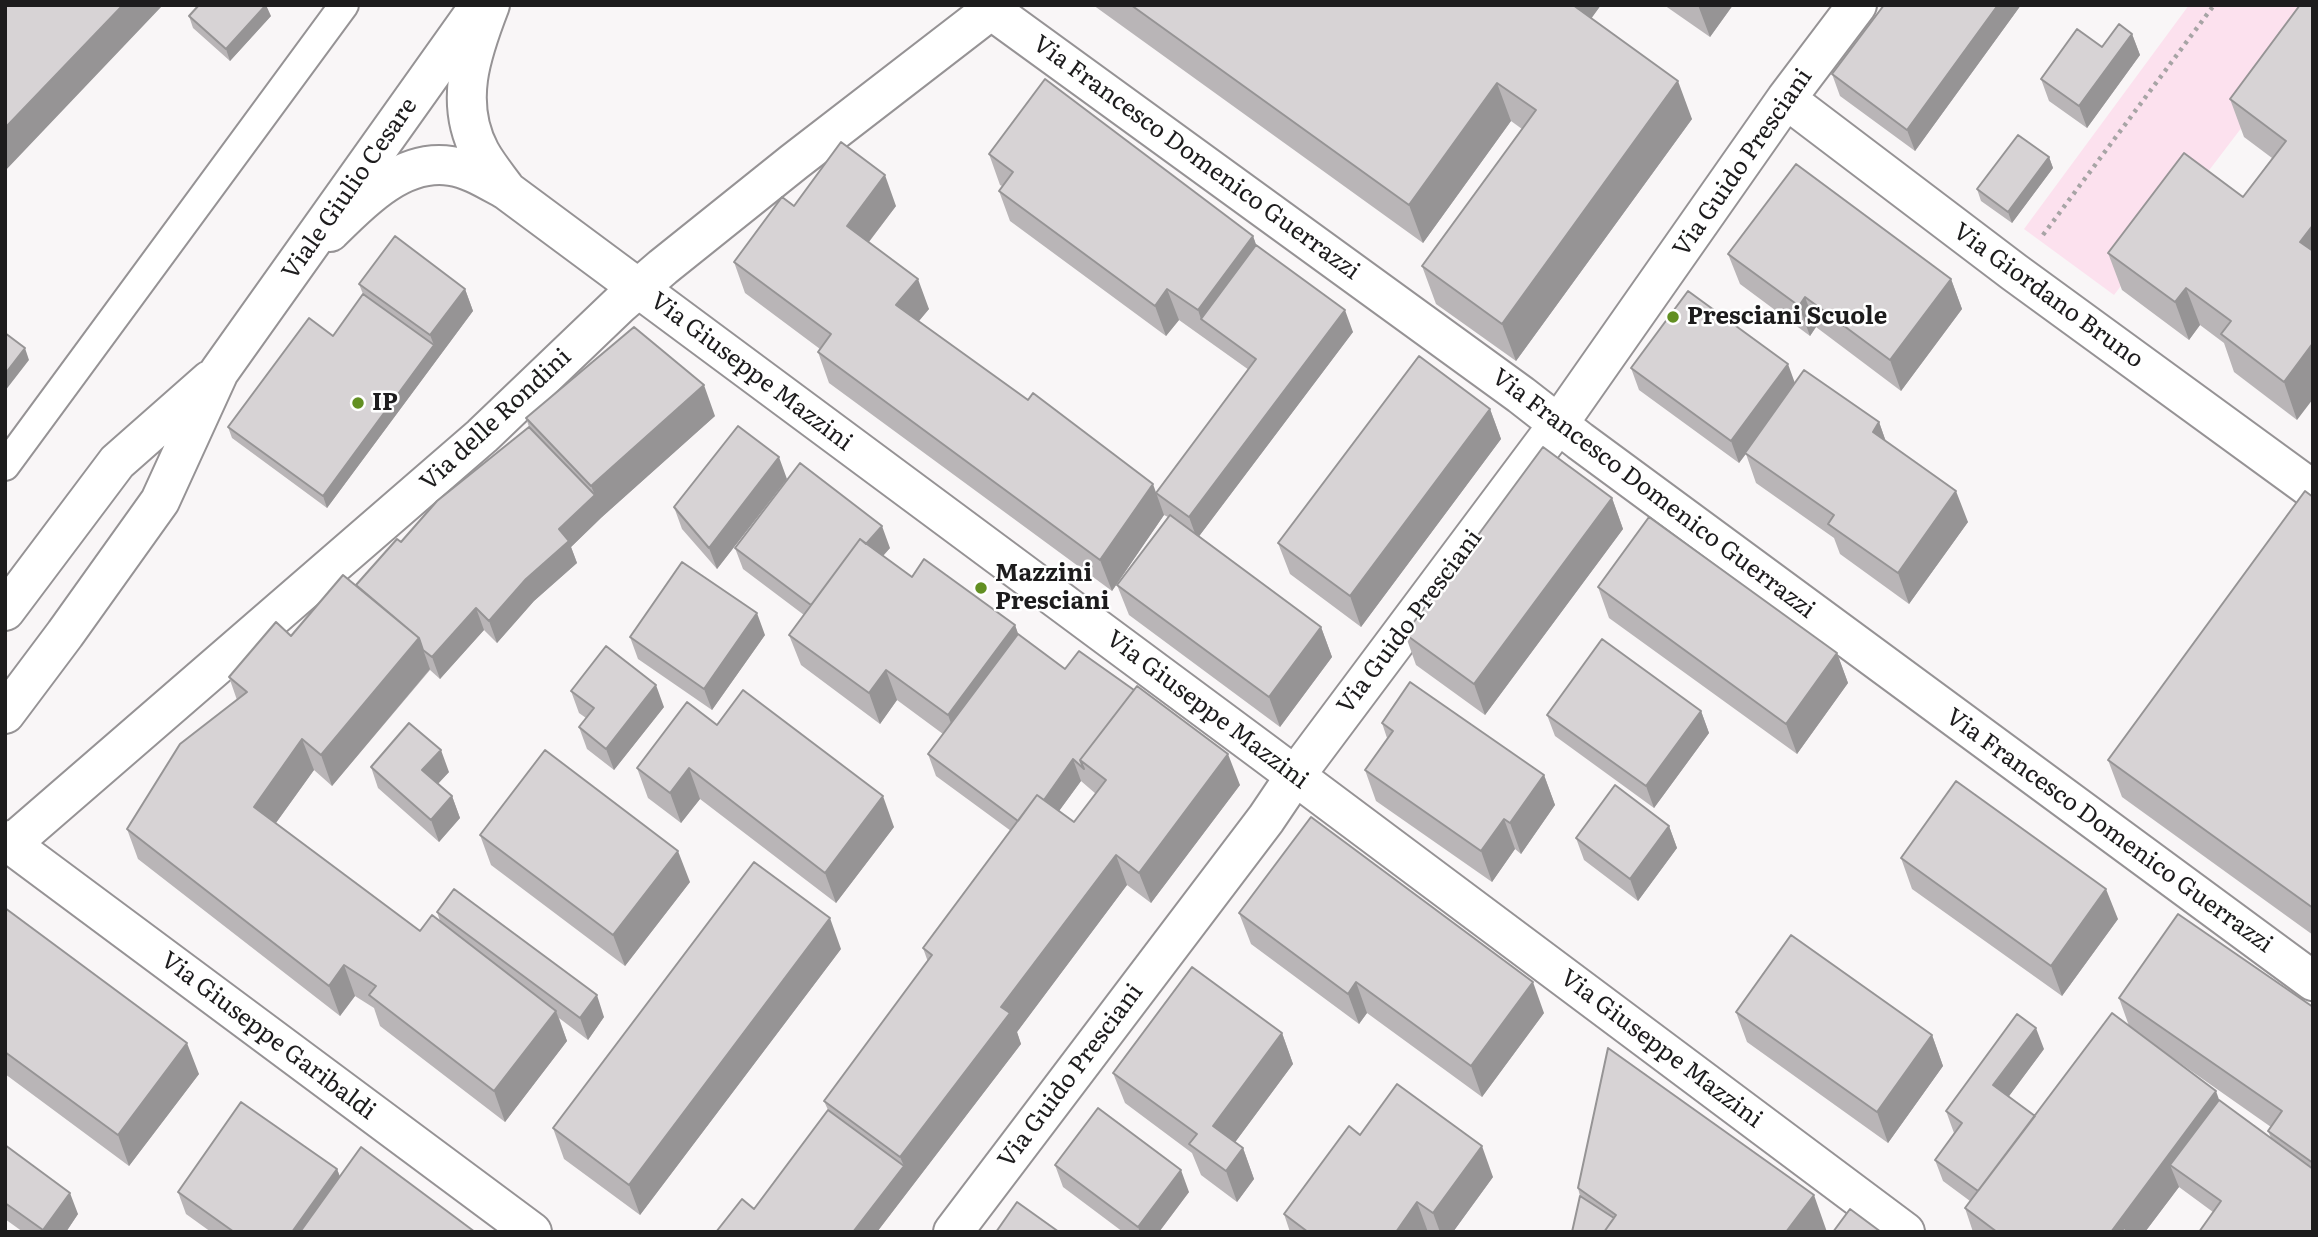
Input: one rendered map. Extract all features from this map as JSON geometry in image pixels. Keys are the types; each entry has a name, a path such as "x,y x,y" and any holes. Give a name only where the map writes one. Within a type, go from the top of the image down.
{"street":[{"name":"Viale Giulio Cesare","path":"5,714 160,501 219,372 480,5"},
{"name":"Via Giuseppe Mazzini","path":"490,5 473,51 466,90 468,122 480,152 506,190"},
{"name":"Via Guido Presciani","path":"953,1232 1266,819 1295,776 1559,423 1786,99 1857,5"},
{"name":"Via delle Rondini","path":"8,842 482,436 620,304 794,162 992,10"},
{"name":"Via Francesco Domenico Guerrazzi","path":"992,10 1559,423 2313,981"},
{"name":"Via Giordano Bruno","path":"1786,99 2014,272 2313,490"},
{"name":"Via Giuseppe Mazzini","path":"300,260 378,187 402,174 430,165 450,166 470,171 506,190 1905,1232"},
{"name":"Viale Giulio Cesare","path":"5,611 117,462 219,372"},
{"name":"Via Giuseppe Garibaldi","path":"8,842 531,1232"}],"lane":[{"path":"5,466 344,5"}],"path":[{"path":"2014,272 2214,5"}],"shaded area":[{"path":"2189,5 2313,5 2313,34 2114,295 2024,229"}],"building":[{"path":"5,5 123,5 5,128"},
{"path":"199,5 266,5 226,49 189,16"},
{"path":"1131,5 1573,5 1678,81 1502,324 1422,266 1536,110 1497,83 1409,205"},
{"path":"1884,5 1998,5 1907,130 1832,74"},
{"path":"2300,5 2313,5 2313,225 2300,242 2313,251 2313,343 2284,382 2221,334 2231,321 2186,288 2175,302 2108,253 2184,153 2243,197 2286,141 2230,99"},
{"path":"2119,24 2132,34 2079,106 2041,79 2077,29 2102,47"},
{"path":"1045,79 1253,236 1198,310 1167,289 1155,306 999,191 1013,172 989,154"},
{"path":"2018,135 2049,157 2008,212 1977,189"},
{"path":"841,142 885,175 847,226 918,279 896,305 1028,400 1033,393 1153,484 1100,560 818,352 831,334 734,262 782,197 794,206"},
{"path":"1796,164 1951,279 1890,360 1805,297 1799,306 1728,254"},
{"path":"395,236 465,289 430,335 359,284"},
{"path":"1256,245 1345,310 1189,517 1156,493 1256,359 1201,319"},
{"path":"1688,291 1788,364 1731,441 1631,368"},
{"path":"363,294 434,345 323,496 228,427 309,318 333,336"},
{"path":"634,327 704,385 591,486 526,418"},
{"path":"5,333 25,348 5,374"},
{"path":"1419,356 1490,409 1350,596 1278,543"},
{"path":"1804,370 1879,422 1873,432 1956,491 1898,573 1828,524 1834,515 1745,453"},
{"path":"738,426 779,457 709,548 674,507"},
{"path":"529,427 595,495 559,529 569,541 526,579 489,621 476,608 432,657 423,650 419,638 356,585 397,539 401,542 437,501"},
{"path":"1543,447 1612,498 1474,684 1405,634"},
{"path":"800,463 882,526 866,544 860,539 811,605 735,548"},
{"path":"2305,491 2313,497 2313,908 2108,760"},
{"path":"1170,515 1321,627 1269,697 1117,585"},
{"path":"1649,517 1837,653 1786,724 1598,587"},
{"path":"860,539 912,577 924,559 1015,625 948,715 886,670 869,693 789,635"},
{"path":"682,562 757,613 704,689 630,637"},
{"path":"343,575 419,638 321,755 302,739 254,807 420,931 432,915 556,1011 494,1091 369,995 376,986 344,965 329,986 127,829 180,744 247,692 229,677 276,622 291,636"},
{"path":"1018,634 1065,669 1079,651 1134,690 1080,760 1084,769 1073,759 1044,800 1037,795 1018,821 928,754"},
{"path":"1602,639 1701,711 1646,786 1547,715"},
{"path":"606,646 656,685 606,749 579,727 594,708 571,691"},
{"path":"1410,682 1544,775 1510,823 1504,819 1481,851 1365,770 1393,731 1382,723"},
{"path":"1137,686 1228,754 1139,873 1116,855 1001,1007 1010,1013 900,1157 824,1101 932,955 923,948 1037,795 1074,822 1106,780 1080,760"},
{"path":"743,690 883,796 825,873 689,768 670,793 637,768 687,702 717,725"},
{"path":"409,723 441,750 422,770 452,796 431,820 371,767"},
{"path":"545,750 678,851 613,935 480,835"},
{"path":"1956,781 2106,889 2051,966 1901,858"},
{"path":"1615,785 1669,826 1630,879 1576,838"},
{"path":"1311,817 1533,982 1471,1066 1356,982 1348,994 1239,913"},
{"path":"754,862 830,918 629,1185 553,1128"},
{"path":"454,889 597,995 580,1018 437,912"},
{"path":"5,908 187,1043 118,1135 5,1052"},
{"path":"2178,914 2313,1007 2313,1163 2268,1131 2282,1111 2119,998"},
{"path":"1791,935 1932,1035 1877,1112 1736,1012"},
{"path":"1192,967 1282,1033 1213,1126 1243,1148 1226,1171 1189,1144 1197,1134 1113,1073"},
{"path":"2112,1013 2216,1091 2111,1232 1997,1232 1965,1208"},
{"path":"2017,1014 2036,1028 1993,1085 2035,1116 1978,1191 1935,1160 1962,1123 1946,1111"},
{"path":"1608,1048 1814,1195 1786,1232 1604,1232 1616,1215 1578,1188"},
{"path":"1397,1084 1482,1146 1433,1213 1417,1202 1396,1232 1308,1232 1284,1214 1349,1126 1360,1135"},
{"path":"2219,1100 2313,1169 2313,1232 2199,1232 2221,1201 2170,1165"},
{"path":"241,1102 337,1169 292,1232 234,1232 178,1192"},
{"path":"1098,1108 1181,1170 1138,1227 1055,1165"},
{"path":"828,1110 904,1166 853,1232 716,1232 742,1199 754,1209"},
{"path":"5,1145 70,1193 43,1230 5,1203"},
{"path":"361,1147 475,1232 300,1232"},
{"path":"1580,1196 1614,1218 1604,1232 1572,1232"},
{"path":"1017,1202 1059,1232 996,1232"},
{"path":"1850,1209 1881,1232 1833,1232"}],"place":[{"name":"Presciani Scuole","path":"1673,317"},
{"name":"IP","path":"358,403"},
{"name":"Mazzini Presciani","path":"981,588"}]}
